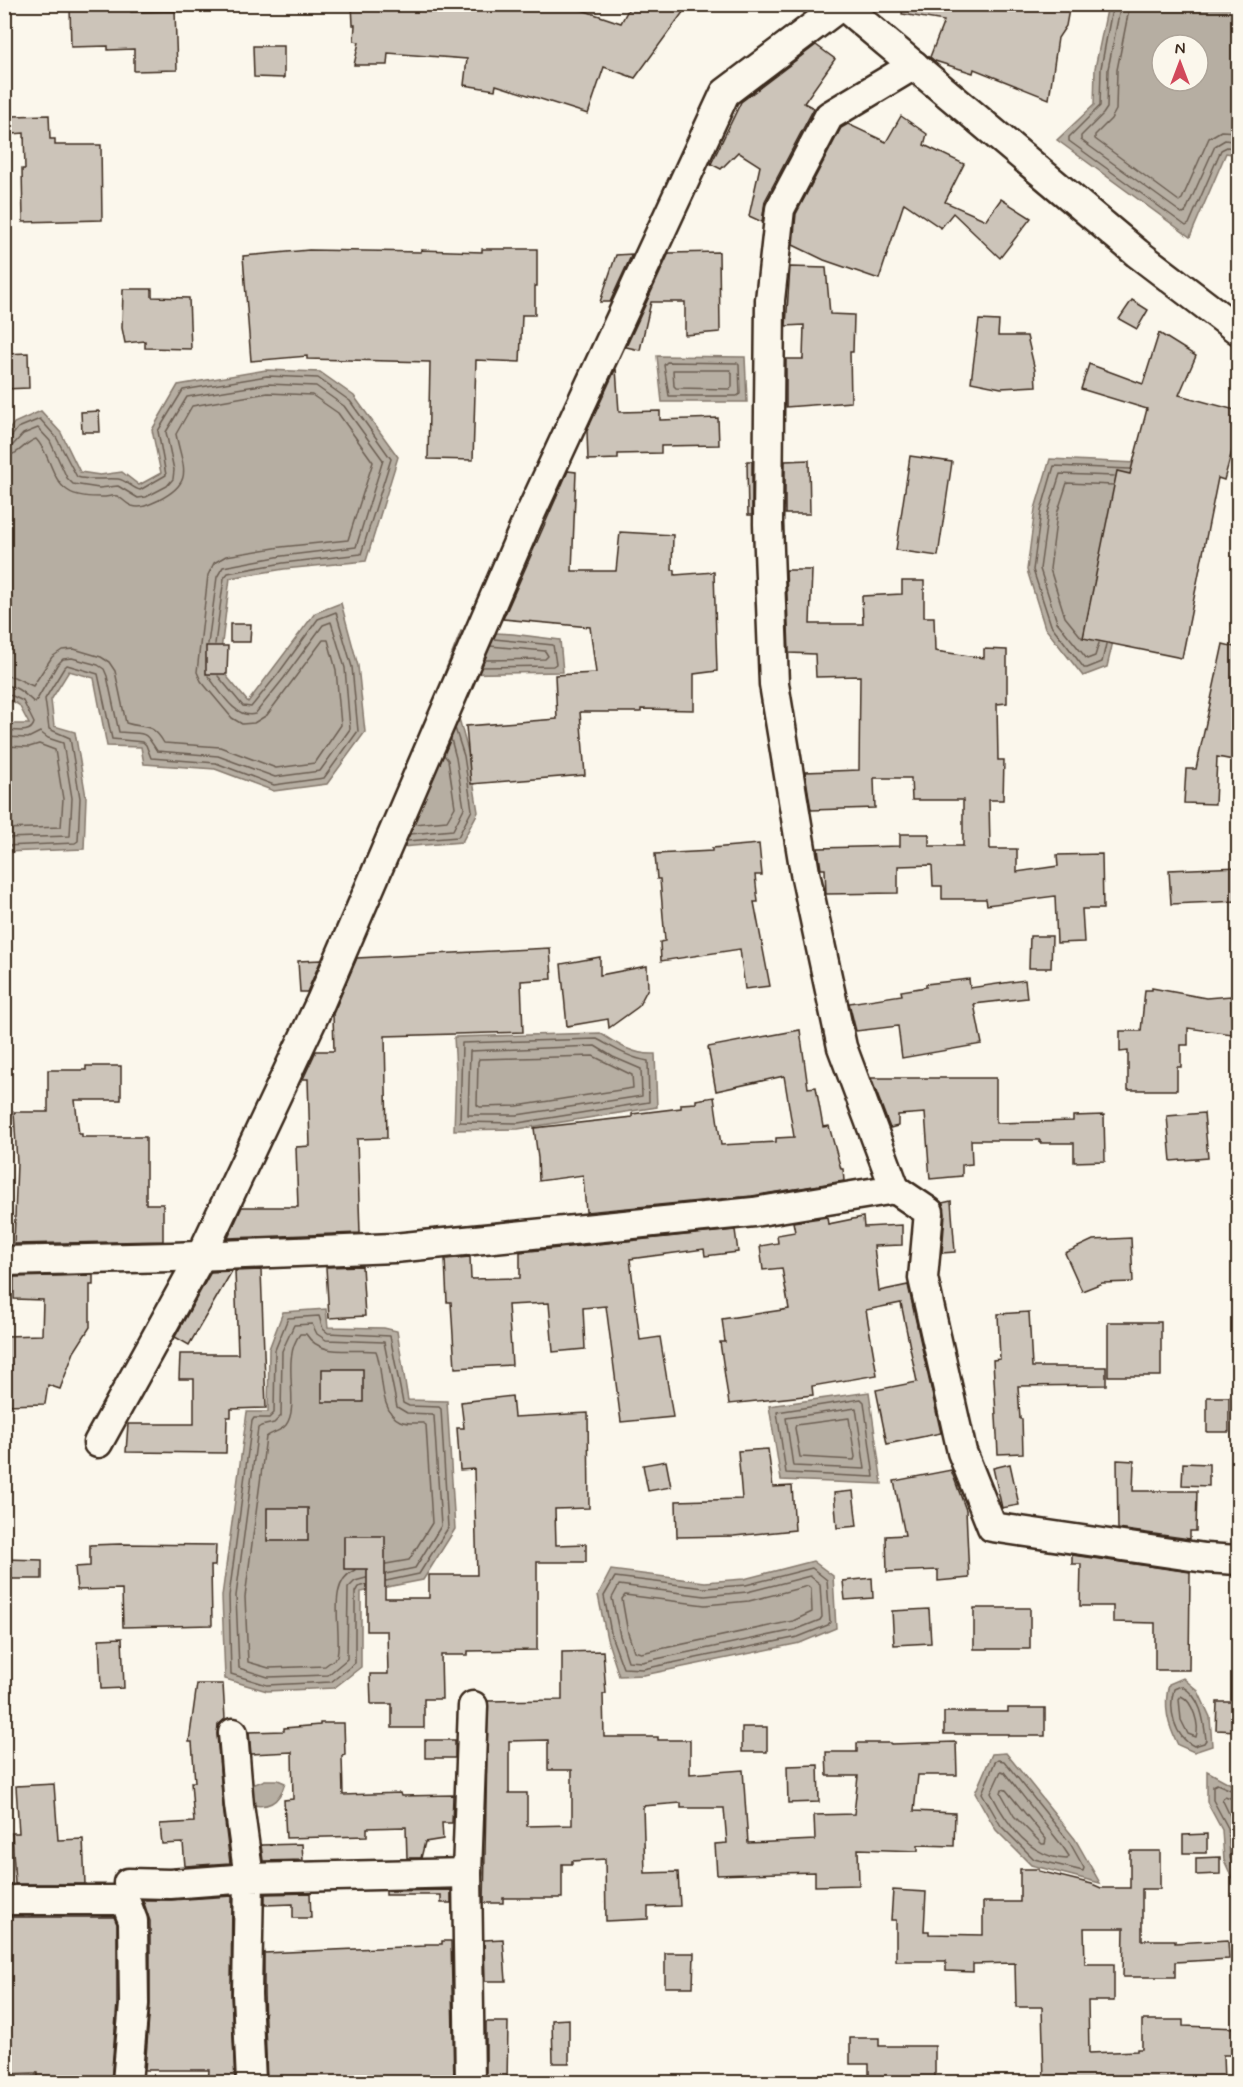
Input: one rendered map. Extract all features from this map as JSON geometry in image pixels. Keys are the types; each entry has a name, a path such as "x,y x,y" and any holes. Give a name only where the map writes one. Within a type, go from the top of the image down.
{"street":[{"path":"98,1443 201,1256 321,1001 528,519 725,93 842,5 1137,252 1239,330"},
{"path":"914,65 829,116 780,208 770,300 768,524 774,684 805,873 842,1047 895,1188 929,1212 923,1278 962,1452 992,1527 1205,1558 1239,1560"},
{"path":"4,1261 394,1248 754,1212 895,1188"},
{"path":"470,2082 468,1873 473,1706"},
{"path":"233,1733 239,1805 249,1878 247,1994 251,2082"},
{"path":"128,1883 170,1884 249,1878 468,1873"},
{"path":"4,1900 125,1900 132,1920 134,2004 127,2082"}],"water":[{"path":"1108,5 1238,5 1238,155 1226,153 1190,237 1057,140 1094,105 1095,68"},
{"path":"657,356 745,357 747,402 662,402"},
{"path":"266,370 320,372 354,396 398,457 366,561 284,569 230,578 219,667 248,702 315,613 341,603 358,666 365,732 327,784 274,791 215,769 144,764 141,747 107,746 94,678 69,671 51,700 54,726 75,732 86,797 84,849 5,852 5,724 29,724 19,705 5,697 5,436 14,423 41,411 61,433 80,472 100,475 122,472 139,485 161,473 152,430 178,385"},
{"path":"1050,459 1137,463 1120,612 1107,667 1083,676 1045,628 1027,570 1035,509"},
{"path":"461,631 560,640 563,672 444,674"},
{"path":"457,711 469,755 478,812 462,842 389,848 376,836 407,783"},
{"path":"600,1033 632,1051 655,1054 657,1107 518,1129 454,1130 456,1071 454,1037"},
{"path":"326,1309 328,1327 384,1328 397,1331 408,1400 447,1401 455,1529 423,1580 361,1592 361,1667 334,1688 267,1691 225,1679 222,1596 247,1412 268,1412 269,1349 283,1312"},
{"path":"869,1392 882,1484 781,1480 769,1406"},
{"path":"813,1561 833,1576 836,1628 800,1643 644,1675 619,1676 607,1639 598,1595 611,1570 705,1582 744,1579"},
{"path":"1183,1678 1198,1691 1210,1717 1212,1746 1194,1752 1178,1745 1168,1716 1166,1700 1169,1684"},
{"path":"1006,1753 1075,1839 1100,1883 1031,1865 996,1830 975,1793 992,1754"},
{"path":"1207,1771 1238,1788 1238,1891 1224,1860 1222,1830 1207,1802"},
{"path":"265,1780 278,1780 285,1783 276,1800 261,1806 247,1804 250,1786"}],"building":[{"path":"352,4 564,4 621,23 631,4 689,4 635,78 604,67 588,114 496,85 495,90 464,85 467,59 388,53 387,65 354,65 359,42 354,41 355,25 353,25"},
{"path":"903,4 1070,4 1066,26 1058,38 1049,99 974,69 973,73 935,61 930,57 944,21 902,14"},
{"path":"70,7 131,7 131,12 175,11 177,70 134,71 134,49 108,50 108,46 71,47"},
{"path":"816,45 835,59 804,103 814,108 765,201 762,222 749,216 760,166 738,152 721,169 711,164 741,102"},
{"path":"253,46 284,46 284,78 254,77"},
{"path":"49,115 50,139 55,139 55,145 101,145 102,220 23,222 24,133 13,134 13,116"},
{"path":"901,116 927,134 924,145 964,164 945,202 986,220 1001,199 1031,218 1000,258 953,213 941,228 904,203 879,279 824,260 793,245 796,214 841,128 848,124 886,142"},
{"path":"482,249 537,249 537,286 535,286 535,315 522,315 520,362 476,360 473,460 428,459 430,362 307,359 307,356 251,361 243,256 309,250 482,252"},
{"path":"719,252 720,332 685,335 685,302 651,302 640,350 626,347 669,253"},
{"path":"632,254 610,302 600,302 616,255"},
{"path":"790,267 826,268 830,314 854,315 853,352 850,352 851,402 786,407 786,359 803,359 804,325 786,326"},
{"path":"123,289 152,289 152,297 189,298 191,349 145,348 145,341 125,343 122,328"},
{"path":"1132,300 1148,310 1137,329 1119,319"},
{"path":"979,320 999,321 998,336 1027,336 1035,370 1036,386 1001,388 971,382"},
{"path":"1159,333 1196,356 1179,395 1239,411 1239,426 1224,480 1218,478 1182,658 1083,638 1117,471 1130,474 1147,409 1081,389 1089,364 1143,384"},
{"path":"28,353 29,388 4,389 4,354"},
{"path":"616,368 619,412 660,411 660,420 718,418 719,445 661,446 661,453 618,454 618,459 588,460 587,431"},
{"path":"99,411 100,432 82,432 81,412"},
{"path":"910,456 952,462 938,556 896,550"},
{"path":"809,460 810,514 785,514 785,461"},
{"path":"747,461 752,461 752,515 748,515"},
{"path":"568,471 576,472 572,571 616,571 620,532 673,535 672,570 675,570 675,575 714,572 717,671 694,674 694,710 641,709 641,712 580,712 585,775 471,784 466,726 557,719 555,675 596,673 590,627 503,619"},
{"path":"786,570 812,570 810,624 863,624 862,596 902,594 902,581 924,581 924,617 934,617 935,651 984,658 984,649 1007,650 1007,703 997,704 998,760 1004,760 1003,800 989,800 990,849 1017,849 1017,872 1058,866 1057,855 1102,854 1103,909 1082,909 1084,942 1057,943 1055,896 987,905 986,899 942,899 942,886 933,886 932,865 898,866 898,893 826,894 825,869 821,869 818,848 900,846 900,834 929,834 929,846 963,846 963,800 912,800 911,778 874,778 875,808 811,810 805,772 859,770 860,676 816,677 815,654 789,653"},
{"path":"230,624 251,624 250,642 230,642"},
{"path":"1223,644 1239,648 1239,761 1217,757 1215,804 1184,803 1186,769 1196,769"},
{"path":"206,646 228,646 227,674 206,674"},
{"path":"759,844 762,875 755,875 758,902 754,902 770,986 745,989 740,949 661,961 660,942 665,941 660,879 657,879 655,854 712,851 712,848"},
{"path":"1239,867 1239,901 1171,904 1169,870"},
{"path":"1030,936 1052,936 1051,968 1029,968"},
{"path":"550,948 552,979 521,981 523,1032 385,1036 387,1138 357,1139 360,1233 228,1238 242,1207 298,1207 296,1147 310,1146 308,1079 303,1079 316,1051 334,1051 333,1014 357,958"},
{"path":"600,957 600,975 647,966 648,988 638,1007 609,1028 608,1019 567,1026 561,964"},
{"path":"321,960 307,992 300,992 298,961"},
{"path":"969,979 970,988 1025,980 1027,998 974,1004 982,1044 902,1058 898,1026 856,1031 849,1003 902,995 901,991 926,987 926,984"},
{"path":"1152,988 1206,998 1231,996 1232,1034 1188,1028 1188,1045 1181,1045 1181,1067 1177,1067 1177,1090 1128,1090 1128,1051 1120,1052 1120,1031 1141,1031 1145,990 1152,990"},
{"path":"800,1030 808,1088 816,1087 823,1127 829,1126 841,1169 843,1169 844,1181 752,1196 586,1212 583,1175 539,1181 534,1128 632,1117 632,1114 681,1108 681,1104 696,1103 696,1100 714,1097 721,1145 776,1142 776,1138 794,1137 784,1076 716,1091 708,1047"},
{"path":"86,1066 121,1066 121,1100 75,1100 79,1134 82,1134 82,1137 146,1137 146,1204 163,1204 163,1241 14,1244 17,1163 14,1112 48,1112 48,1070 86,1070"},
{"path":"871,1078 996,1078 996,1123 1073,1121 1073,1116 1104,1115 1105,1161 1074,1162 1074,1143 1040,1143 1040,1140 971,1140 972,1164 962,1165 962,1176 930,1179 925,1113 898,1115 898,1126 890,1128"},
{"path":"1204,1113 1208,1158 1171,1161 1167,1116"},
{"path":"951,1201 955,1252 942,1253 945,1214 942,1203"},
{"path":"827,1217 828,1224 863,1217 864,1227 902,1225 902,1245 874,1246 879,1291 908,1285 941,1433 887,1444 876,1390 917,1382 901,1303 866,1310 877,1375 812,1386 813,1395 729,1404 720,1342 725,1342 722,1319 789,1309 782,1268 763,1270 760,1246 778,1243 777,1235 795,1232 793,1222"},
{"path":"735,1230 738,1252 705,1256 704,1249 630,1259 640,1340 660,1337 673,1417 621,1422 606,1306 583,1308 585,1349 553,1352 549,1303 508,1305 512,1365 455,1368 451,1302 447,1302 445,1259 470,1257 471,1279 520,1278 520,1252"},
{"path":"1131,1238 1133,1282 1102,1283 1082,1291 1065,1253 1093,1240"},
{"path":"362,1266 365,1316 329,1318 326,1267"},
{"path":"261,1270 266,1408 231,1409 231,1417 227,1417 226,1453 126,1452 128,1424 194,1424 194,1379 179,1379 180,1354 238,1354 235,1271"},
{"path":"232,1271 189,1345 175,1337 211,1272"},
{"path":"93,1275 93,1285 90,1285 90,1327 74,1352 60,1389 48,1385 45,1404 4,1405 4,1336 42,1335 43,1300 14,1299 14,1277"},
{"path":"1029,1312 1032,1367 1106,1367 1106,1385 1018,1386 1023,1453 998,1454 993,1360 1000,1359 998,1314"},
{"path":"1108,1322 1161,1322 1161,1376 1108,1376"},
{"path":"322,1369 363,1369 363,1402 322,1402"},
{"path":"512,1396 514,1417 588,1413 589,1508 555,1509 556,1545 586,1544 586,1562 537,1562 537,1650 468,1651 468,1655 441,1655 442,1699 424,1699 424,1728 392,1728 392,1704 371,1704 370,1674 388,1674 387,1631 367,1631 367,1569 344,1569 344,1536 385,1536 385,1598 429,1598 429,1575 477,1575 474,1469 460,1470 457,1428 464,1428 461,1402"},
{"path":"1207,1397 1229,1397 1229,1432 1207,1432"},
{"path":"768,1449 773,1487 792,1486 795,1530 734,1536 677,1537 676,1501 742,1499 738,1451"},
{"path":"1117,1460 1134,1461 1133,1491 1197,1491 1196,1531 1190,1531 1190,1539 1118,1529"},
{"path":"666,1461 671,1487 648,1491 643,1465"},
{"path":"1183,1463 1209,1464 1209,1486 1182,1485"},
{"path":"1010,1464 1019,1505 1002,1508 993,1468"},
{"path":"951,1470 966,1510 969,1578 938,1581 938,1570 887,1572 886,1536 905,1535 894,1481"},
{"path":"853,1491 857,1526 837,1528 834,1493"},
{"path":"267,1508 308,1508 308,1541 267,1541"},
{"path":"90,1545 216,1545 215,1566 211,1566 212,1625 123,1627 122,1589 77,1590 75,1567 90,1566"},
{"path":"1072,1555 1190,1572 1189,1670 1155,1670 1155,1623 1113,1622 1113,1606 1080,1606 1081,1564 1072,1564"},
{"path":"4,1559 42,1560 42,1579 4,1579"},
{"path":"872,1578 873,1598 845,1600 843,1581"},
{"path":"974,1608 1030,1608 1030,1649 974,1649"},
{"path":"929,1609 931,1643 894,1645 892,1611"},
{"path":"122,1638 124,1688 101,1689 99,1639"},
{"path":"603,1651 606,1694 603,1694 604,1737 658,1737 658,1740 690,1740 690,1774 743,1770 748,1843 815,1840 814,1815 854,1814 858,1776 827,1776 826,1752 857,1752 857,1743 956,1742 957,1775 918,1775 914,1811 955,1813 954,1846 918,1845 918,1851 858,1849 859,1885 815,1886 815,1872 717,1875 715,1844 727,1843 724,1808 681,1808 681,1803 643,1806 645,1873 678,1872 680,1906 648,1907 648,1919 606,1921 605,1859 572,1861 572,1864 562,1864 562,1898 503,1898 503,1903 484,1903 488,1701 562,1700 562,1652","holes":["548,1740 548,1770 572,1770 572,1825 527,1826 527,1793 509,1793 509,1741"]},
{"path":"197,1684 223,1684 225,1719 218,1725 217,1734 230,1863 185,1866 183,1843 162,1844 160,1824 194,1822 191,1782 195,1782 192,1742 189,1742"},
{"path":"1217,1702 1239,1702 1239,1731 1216,1730"},
{"path":"1008,1708 1045,1708 1045,1736 944,1734 944,1712 1008,1712"},
{"path":"320,1723 344,1723 343,1795 400,1793 401,1796 453,1795 452,1823 442,1823 443,1839 425,1842 421,1858 407,1858 406,1827 367,1828 367,1836 286,1838 284,1800 293,1799 292,1752 251,1754 249,1732 284,1731 284,1728 320,1725"},
{"path":"742,1727 767,1727 767,1752 742,1752"},
{"path":"425,1740 455,1740 455,1758 425,1758"},
{"path":"818,1765 819,1802 788,1803 787,1766"},
{"path":"54,1784 58,1840 83,1839 85,1884 15,1884 12,1833 19,1833 16,1786"},
{"path":"1207,1834 1207,1853 1183,1853 1183,1835"},
{"path":"302,1844 303,1860 263,1861 261,1845"},
{"path":"1130,1851 1160,1851 1160,1889 1142,1889 1142,1940 1175,1940 1175,1943 1228,1940 1229,1959 1175,1962 1175,1977 1123,1977 1124,1928 1084,1928 1085,1964 1114,1964 1114,2001 1088,2001 1089,2053 1142,2049 1142,2020 1183,2020 1183,2026 1239,2028 1239,2055 1223,2055 1224,2082 1044,2082 1042,2007 1016,2007 1015,1963 973,1964 973,1972 946,1971 946,1961 896,1961 896,1920 891,1920 893,1890 926,1892 924,1931 929,1931 929,1934 983,1935 983,1902 1020,1902 1020,1869 1039,1869 1039,1871 1101,1888 1130,1888"},
{"path":"1220,1857 1220,1874 1196,1875 1196,1858"},
{"path":"451,1890 451,1903 441,1903 441,1895 386,1895 386,1891"},
{"path":"310,1893 311,1918 293,1918 293,1904 265,1905 265,1894"},
{"path":"232,1896 231,1994 235,2082 208,2082 209,2070 145,2070 150,2004 150,1921 143,1900"},
{"path":"4,1917 114,1917 117,1924 117,2003 111,2082 38,2082 38,2073 4,2074"},
{"path":"503,1939 506,1981 485,1981 484,1940"},
{"path":"442,1941 451,1941 454,2082 267,2082 264,1953 425,1946 425,1944 442,1944"},
{"path":"665,1953 694,1953 693,1987 665,1987"},
{"path":"569,2019 569,2063 553,2063 552,2020"},
{"path":"486,2022 508,2022 507,2082 486,2082"},
{"path":"850,2038 879,2038 879,2046 935,2046 935,2082 869,2082 869,2064 850,2064"}]}
